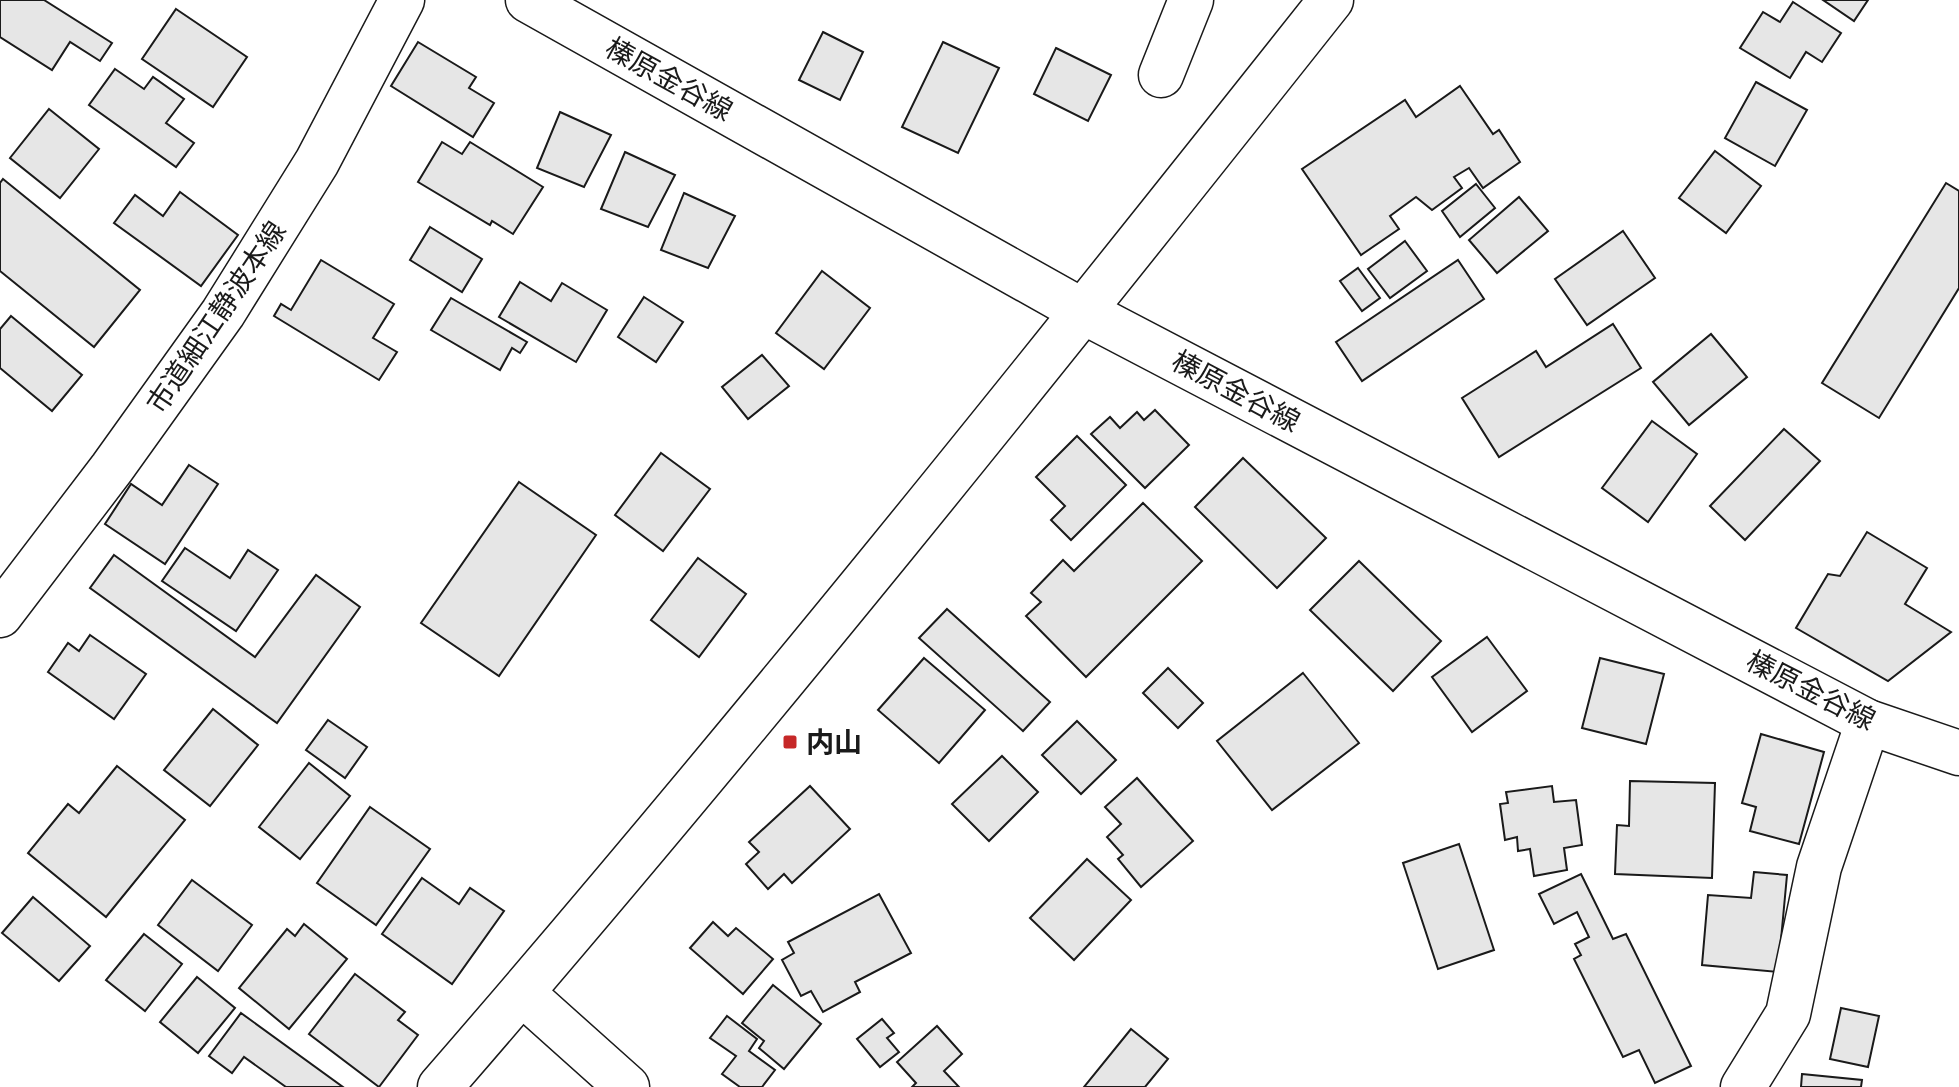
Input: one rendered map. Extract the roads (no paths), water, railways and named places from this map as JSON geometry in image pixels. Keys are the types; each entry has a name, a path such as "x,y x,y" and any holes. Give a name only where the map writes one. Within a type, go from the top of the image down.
{"street":[{"name":"市道細江静波本線","path":"0,615 112,468 223,313 317,162 402,0"},
{"name":"榛原金谷線","path":"528,0 1084,312 1868,722 1959,753"},
{"path":"1161,75 1191,0"},
{"path":"440,1087 707,775 1084,312 1331,0"},
{"path":"1743,1087 1788,1014 1819,867 1868,722"},
{"path":"522,993 627,1087"}],"place":[{"name":"内山","path":"790,742"}]}
